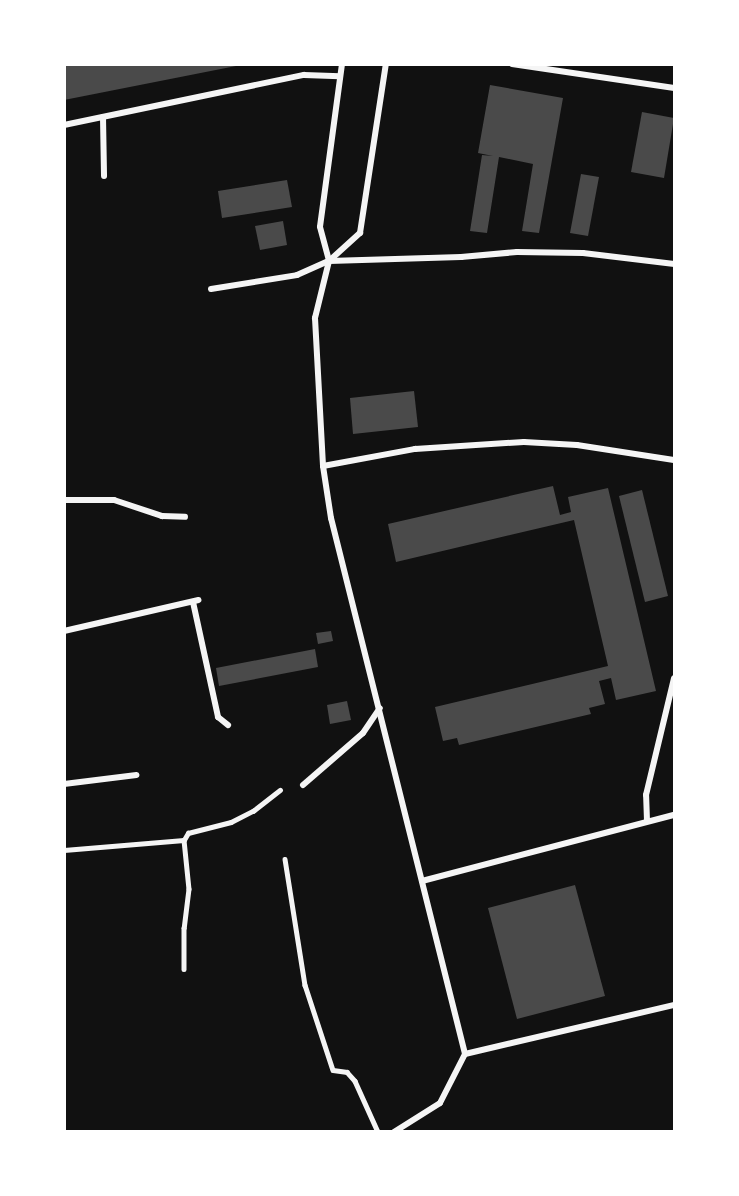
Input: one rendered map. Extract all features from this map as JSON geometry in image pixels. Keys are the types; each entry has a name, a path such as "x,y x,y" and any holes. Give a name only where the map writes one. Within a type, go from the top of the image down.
{"street":[{"path":"342,64 320,227 329,261 315,318 322,466 331,518 465,1054 440,1103 394,1131"},
{"path":"211,289 297,275 329,261 360,233 386,64"},
{"path":"512,64 675,88"},
{"path":"64,125 304,75 340,76"},
{"path":"103,117 104,176"},
{"path":"329,261 461,257 517,252 583,253 675,264"},
{"path":"322,466 415,449 524,442 577,445 675,460"},
{"path":"64,500 114,500 162,516 185,517"},
{"path":"64,630 196,601 218,717 228,725"},
{"path":"647,821 646,795 675,678"},
{"path":"303,785 363,733 380,708"},
{"path":"64,784 136,775"},
{"path":"422,881 675,815"},
{"path":"465,1054 675,1005"}],"lane":[{"path":"184,969 184,928 189,889 184,840 188,832 231,822 253,811 280,790"},
{"path":"64,850 184,840"},
{"path":"285,859 305,985 333,1070 347,1072 355,1080 378,1131"}],"building":[{"path":"64,64 236,64 236,66 64,100"},
{"path":"490,85 563,98 539,233 522,231 533,164 499,157 487,233 470,231 482,155 493,156 478,153"},
{"path":"642,112 674,118 664,178 631,172"},
{"path":"581,174 599,177 588,236 570,233"},
{"path":"287,180 292,207 222,218 218,191"},
{"path":"283,221 287,245 260,250 255,226"},
{"path":"414,391 418,427 353,434 350,398"},
{"path":"553,486 560,515 571,512 568,497 608,488 656,691 616,700 611,678 599,681 605,704 589,708 591,714 459,745 457,738 443,741 435,707 608,666 574,520 396,562 388,524"},
{"path":"642,490 668,596 645,602 619,496"},
{"path":"331,631 333,641 318,644 316,633"},
{"path":"315,649 318,667 219,686 216,668"},
{"path":"347,701 351,720 330,724 327,705"},
{"path":"575,885 605,996 517,1019 488,908"}]}
